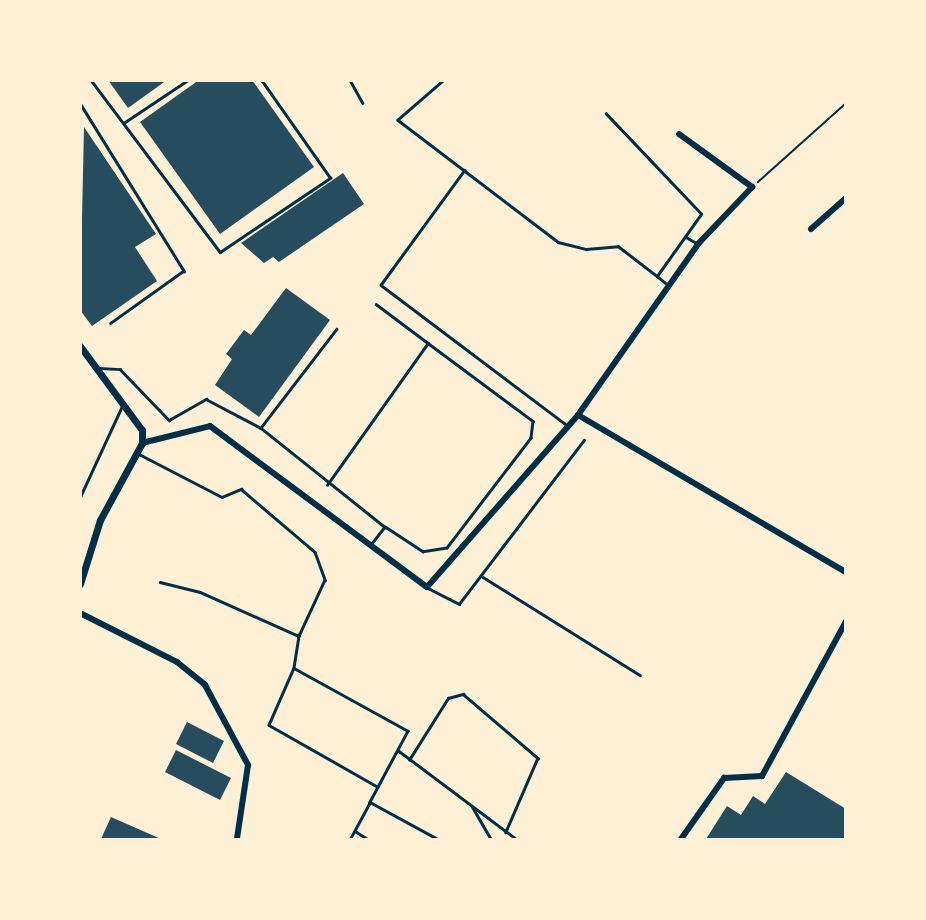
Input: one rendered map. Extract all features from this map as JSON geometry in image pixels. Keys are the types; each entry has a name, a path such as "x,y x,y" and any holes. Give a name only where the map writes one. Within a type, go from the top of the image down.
{"street":[{"path":"142,443 209,426 426,587 578,415 671,287 698,244 752,187 679,134"},
{"path":"811,229 845,198"},
{"path":"80,346 142,430 139,454 100,520 82,570 80,584"},
{"path":"578,415 845,572"},
{"path":"80,613 177,662 205,685 248,765 237,839"},
{"path":"681,839 723,778 762,776 843,631 845,621"}],"lane":[{"path":"91,80 223,251 330,178 261,80"},
{"path":"125,122 188,80"},
{"path":"350,80 363,103"},
{"path":"444,80 398,120 558,242 586,249 618,246 671,287"},
{"path":"80,103 184,271 111,323"},
{"path":"606,114 700,212 686,237 657,275"},
{"path":"465,170 381,285 568,426"},
{"path":"686,237 698,244"},
{"path":"97,368 120,369 169,420 206,399 261,428 327,485 423,552 447,548 535,429 533,421 376,304"},
{"path":"261,428 337,329"},
{"path":"327,485 428,343"},
{"path":"80,497 123,403"},
{"path":"426,587 456,605 483,578 584,440"},
{"path":"139,454 222,497 241,489 315,552 324,580 299,636 294,668 269,725 378,787"},
{"path":"371,545 385,527"},
{"path":"483,578 640,675"},
{"path":"160,582 200,592 299,636"},
{"path":"294,668 407,729 399,751 350,839"},
{"path":"409,760 448,698 463,694 538,758 506,832"},
{"path":"399,751 516,839"},
{"path":"370,802 438,839"},
{"path":"469,802 491,839"},
{"path":"355,831 368,839"}],"path":[{"path":"752,187 845,103"}],"building":[{"path":"108,80 167,80 128,108"},
{"path":"199,80 252,80 314,167 220,234 140,122"},
{"path":"84,127 156,234 135,247 157,281 92,326 80,310"},
{"path":"343,173 364,204 279,262 273,257 264,263 241,243"},
{"path":"286,288 330,320 259,417 215,385 232,359 226,354 244,330 251,335"},
{"path":"187,722 224,741 213,763 176,744"},
{"path":"176,750 231,778 220,800 165,772"},
{"path":"786,772 846,809 846,839 706,839 727,806 741,815 753,796 765,804"},
{"path":"111,817 161,839 101,839"}]}
